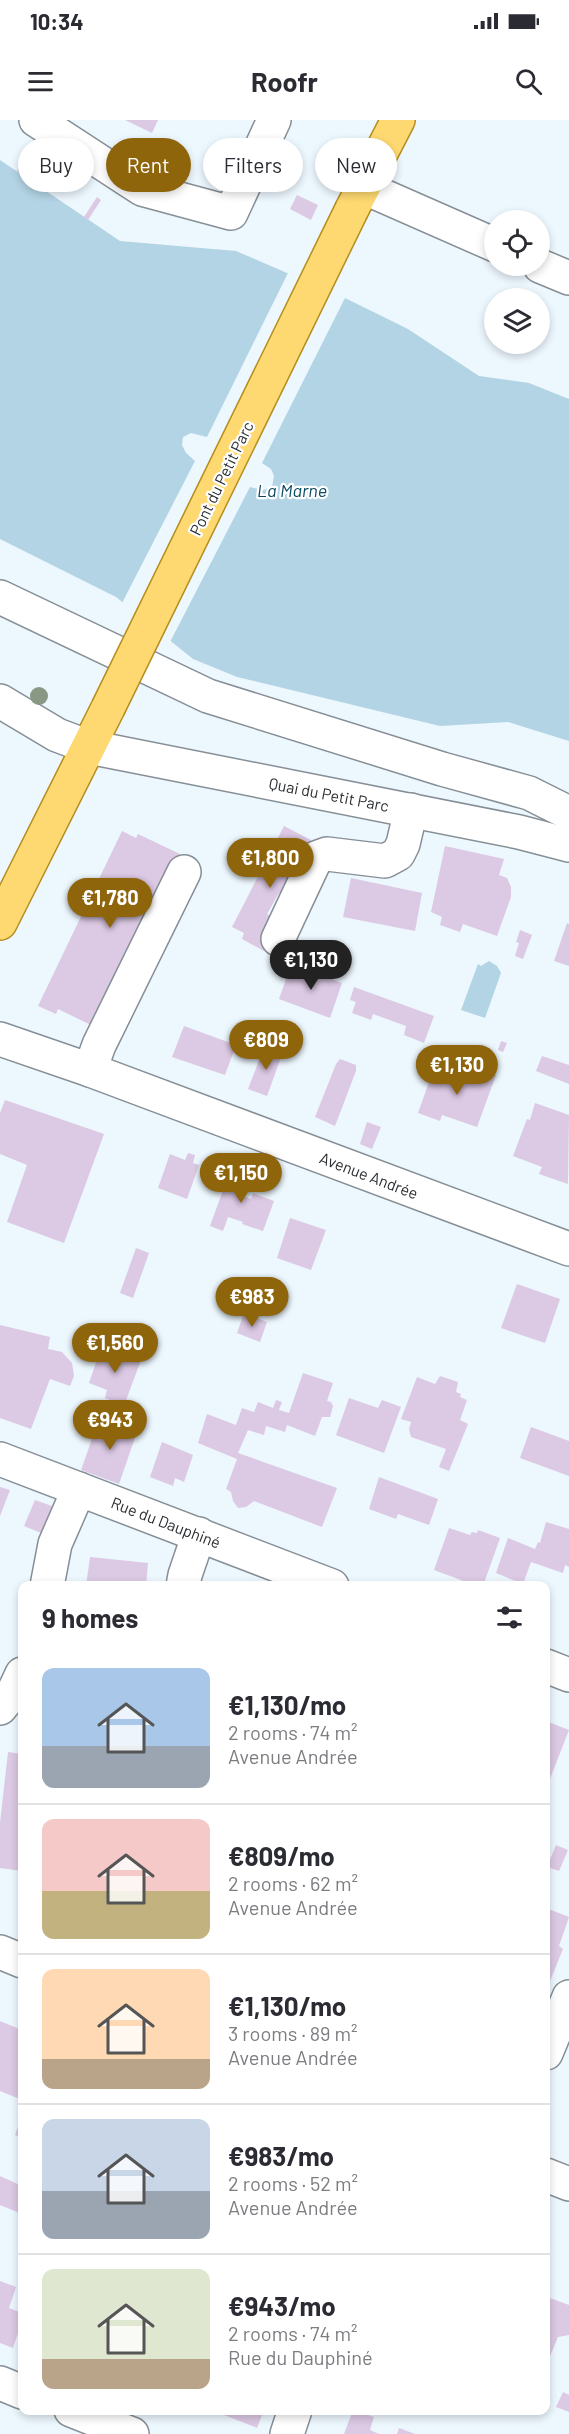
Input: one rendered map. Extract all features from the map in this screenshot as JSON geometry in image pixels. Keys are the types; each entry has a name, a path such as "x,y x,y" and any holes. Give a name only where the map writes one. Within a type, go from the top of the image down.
{"main road":[{"name":"Pont du Petit Parc","path":"0,923 398,120"}],"street":[{"path":"36,120 142,189 231,213 274,120"},
{"path":"358,198 484,241"},
{"path":"550,270 569,279"},
{"path":"0,597 208,696 442,769 529,793 569,813"},
{"name":"Quai du Petit Parc","path":"0,701 57,735 89,747 519,832 569,845"},
{"path":"278,939 316,858 327,854 385,861 398,854 403,844 411,810"},
{"path":"99,1073 99,1045 184,872"},
{"path":"99,1073 141,1012 142,1001 136,992"},
{"name":"Avenue Andrée","path":"0,1039 99,1073 569,1249"},
{"name":"Rue du Dauphiné","path":"0,1459 319,1581"},
{"path":"48,1581 54,1544 79,1489"},
{"path":"184,1581 199,1534"},
{"path":"550,1668 569,1675"},
{"path":"0,1708 18,1682"},
{"path":"0,1952 18,1959"},
{"path":"550,2043 569,1997"},
{"path":"550,2177 569,2184"},
{"path":"0,2383 18,2390"},
{"path":"84,2415 132,2434"},
{"path":"287,2434 294,2415"}],"water":[{"name":"La Marne","path":"0,160 18,172 18,192 47,192 120,241 236,251 345,298 408,329 479,376 529,383 569,399 569,741 508,722 440,726 237,677 193,659 116,597 0,539"},
{"path":"489,961 497,966 501,973 485,1018 461,1010 478,964 481,966"}],"pier":[{"path":"289,271 346,296 262,463 271,469 274,476 272,487 263,490 250,487 169,644 121,605 195,461 186,453 182,445 183,437 191,433 207,437"}],"building":[{"path":"125,120 158,120 152,133"},
{"path":"297,195 318,205 311,220 290,209"},
{"path":"97,197 101,200 88,220 84,217"},
{"path":"284,826 311,840 282,894 279,893 267,914 280,920 264,951 242,939 244,933 232,927"},
{"path":"122,831 136,838 138,834 180,854 97,1028 58,1009 56,1014 38,1006"},
{"path":"445,846 504,859 499,875 507,878 511,887 511,897 497,936 463,924 460,932 440,925 442,917 431,912"},
{"path":"351,878 422,893 415,931 343,917"},
{"path":"567,923 569,924 569,966 554,961"},
{"path":"520,930 532,935 523,959 515,956"},
{"path":"291,965 342,983 330,1018 279,999"},
{"path":"354,987 434,1016 424,1043 404,1035 406,1026 373,1014 371,1020 352,1013 356,1002 350,1000"},
{"path":"184,1026 236,1045 225,1075 172,1057"},
{"path":"501,1041 507,1043 503,1052 498,1050"},
{"path":"265,1045 283,1052 267,1096 248,1089"},
{"path":"542,1056 569,1065 569,1084 536,1071"},
{"path":"340,1059 356,1065 356,1071 335,1126 315,1117"},
{"path":"471,1066 496,1075 477,1127 442,1115 440,1121 418,1113 434,1068 466,1079"},
{"path":"5,1100 104,1134 64,1243 7,1222 27,1165 0,1154 0,1113"},
{"path":"535,1103 569,1115 568,1184 539,1174 542,1167 513,1156 527,1119 530,1120"},
{"path":"367,1122 381,1127 372,1149 360,1144"},
{"path":"188,1153 195,1155 193,1163 199,1165 187,1199 158,1188 170,1154 185,1160"},
{"path":"234,1160 246,1165 236,1193 251,1199 253,1193 274,1201 263,1231 228,1217 223,1231 210,1226"},
{"path":"290,1218 326,1230 311,1270 277,1258"},
{"path":"136,1248 149,1253 133,1298 120,1293"},
{"path":"517,1284 560,1299 545,1343 501,1328"},
{"path":"244,1313 267,1322 260,1342 237,1333"},
{"path":"0,1325 50,1337 48,1349 62,1352 72,1363 74,1376 70,1386 50,1379 31,1429 0,1418"},
{"path":"102,1345 141,1360 125,1403 121,1405 105,1398 107,1390 89,1383"},
{"path":"303,1373 333,1383 327,1401 333,1406 330,1417 322,1417 315,1436 287,1425 285,1432 266,1426 264,1435 248,1430 238,1453 337,1488 322,1527 254,1501 246,1507 238,1508 231,1492 226,1489 237,1459 198,1443 207,1414 236,1425 242,1408 254,1412 258,1402 273,1408 276,1400 282,1402 279,1410 289,1413"},
{"path":"440,1376 458,1382 456,1392 467,1400 460,1420 468,1424 449,1471 439,1467 446,1449 411,1437 409,1429 411,1422 401,1419 417,1377 435,1384"},
{"path":"349,1398 378,1408 382,1400 401,1407 384,1453 336,1435"},
{"path":"99,1419 126,1429 129,1422 139,1426 119,1484 81,1470"},
{"path":"531,1427 569,1441 569,1476 520,1458"},
{"path":"162,1442 193,1455 184,1482 175,1478 173,1486 150,1477"},
{"path":"379,1477 438,1499 429,1525 398,1514 396,1519 369,1509"},
{"path":"0,1487 10,1490 0,1516"},
{"path":"35,1500 52,1506 41,1533 24,1526"},
{"path":"546,1522 569,1529 569,1567 565,1565 563,1573 531,1562 524,1581 516,1581 496,1573 508,1538 535,1549 538,1542 540,1543"},
{"path":"449,1528 470,1535 472,1532 477,1533 478,1530 500,1538 485,1581 464,1581 434,1570"},
{"path":"90,1557 148,1563 146,1581 87,1581"},
{"path":"550,1723 569,1730 550,1779"},
{"path":"8,1752 18,1753 18,1870 0,1868 0,1823"},
{"path":"556,1845 568,1850 559,1871 550,1868 550,1860"},
{"path":"550,1910 569,1917 559,1946 563,1949 550,1981"},
{"path":"0,2021 18,2028 18,2098 0,2091"},
{"path":"0,2176 18,2184 18,2212 0,2205"},
{"path":"0,2281 16,2287 9,2308 18,2311 18,2333 13,2348 0,2343"},
{"path":"550,2298 569,2305 569,2335 558,2337 550,2356"},
{"path":"563,2392 569,2395 569,2412 556,2407"},
{"path":"224,2415 262,2415 257,2428"},
{"path":"351,2415 368,2415 374,2417 370,2430 379,2434 344,2434"},
{"path":"399,2428 415,2434 397,2434"}]}
